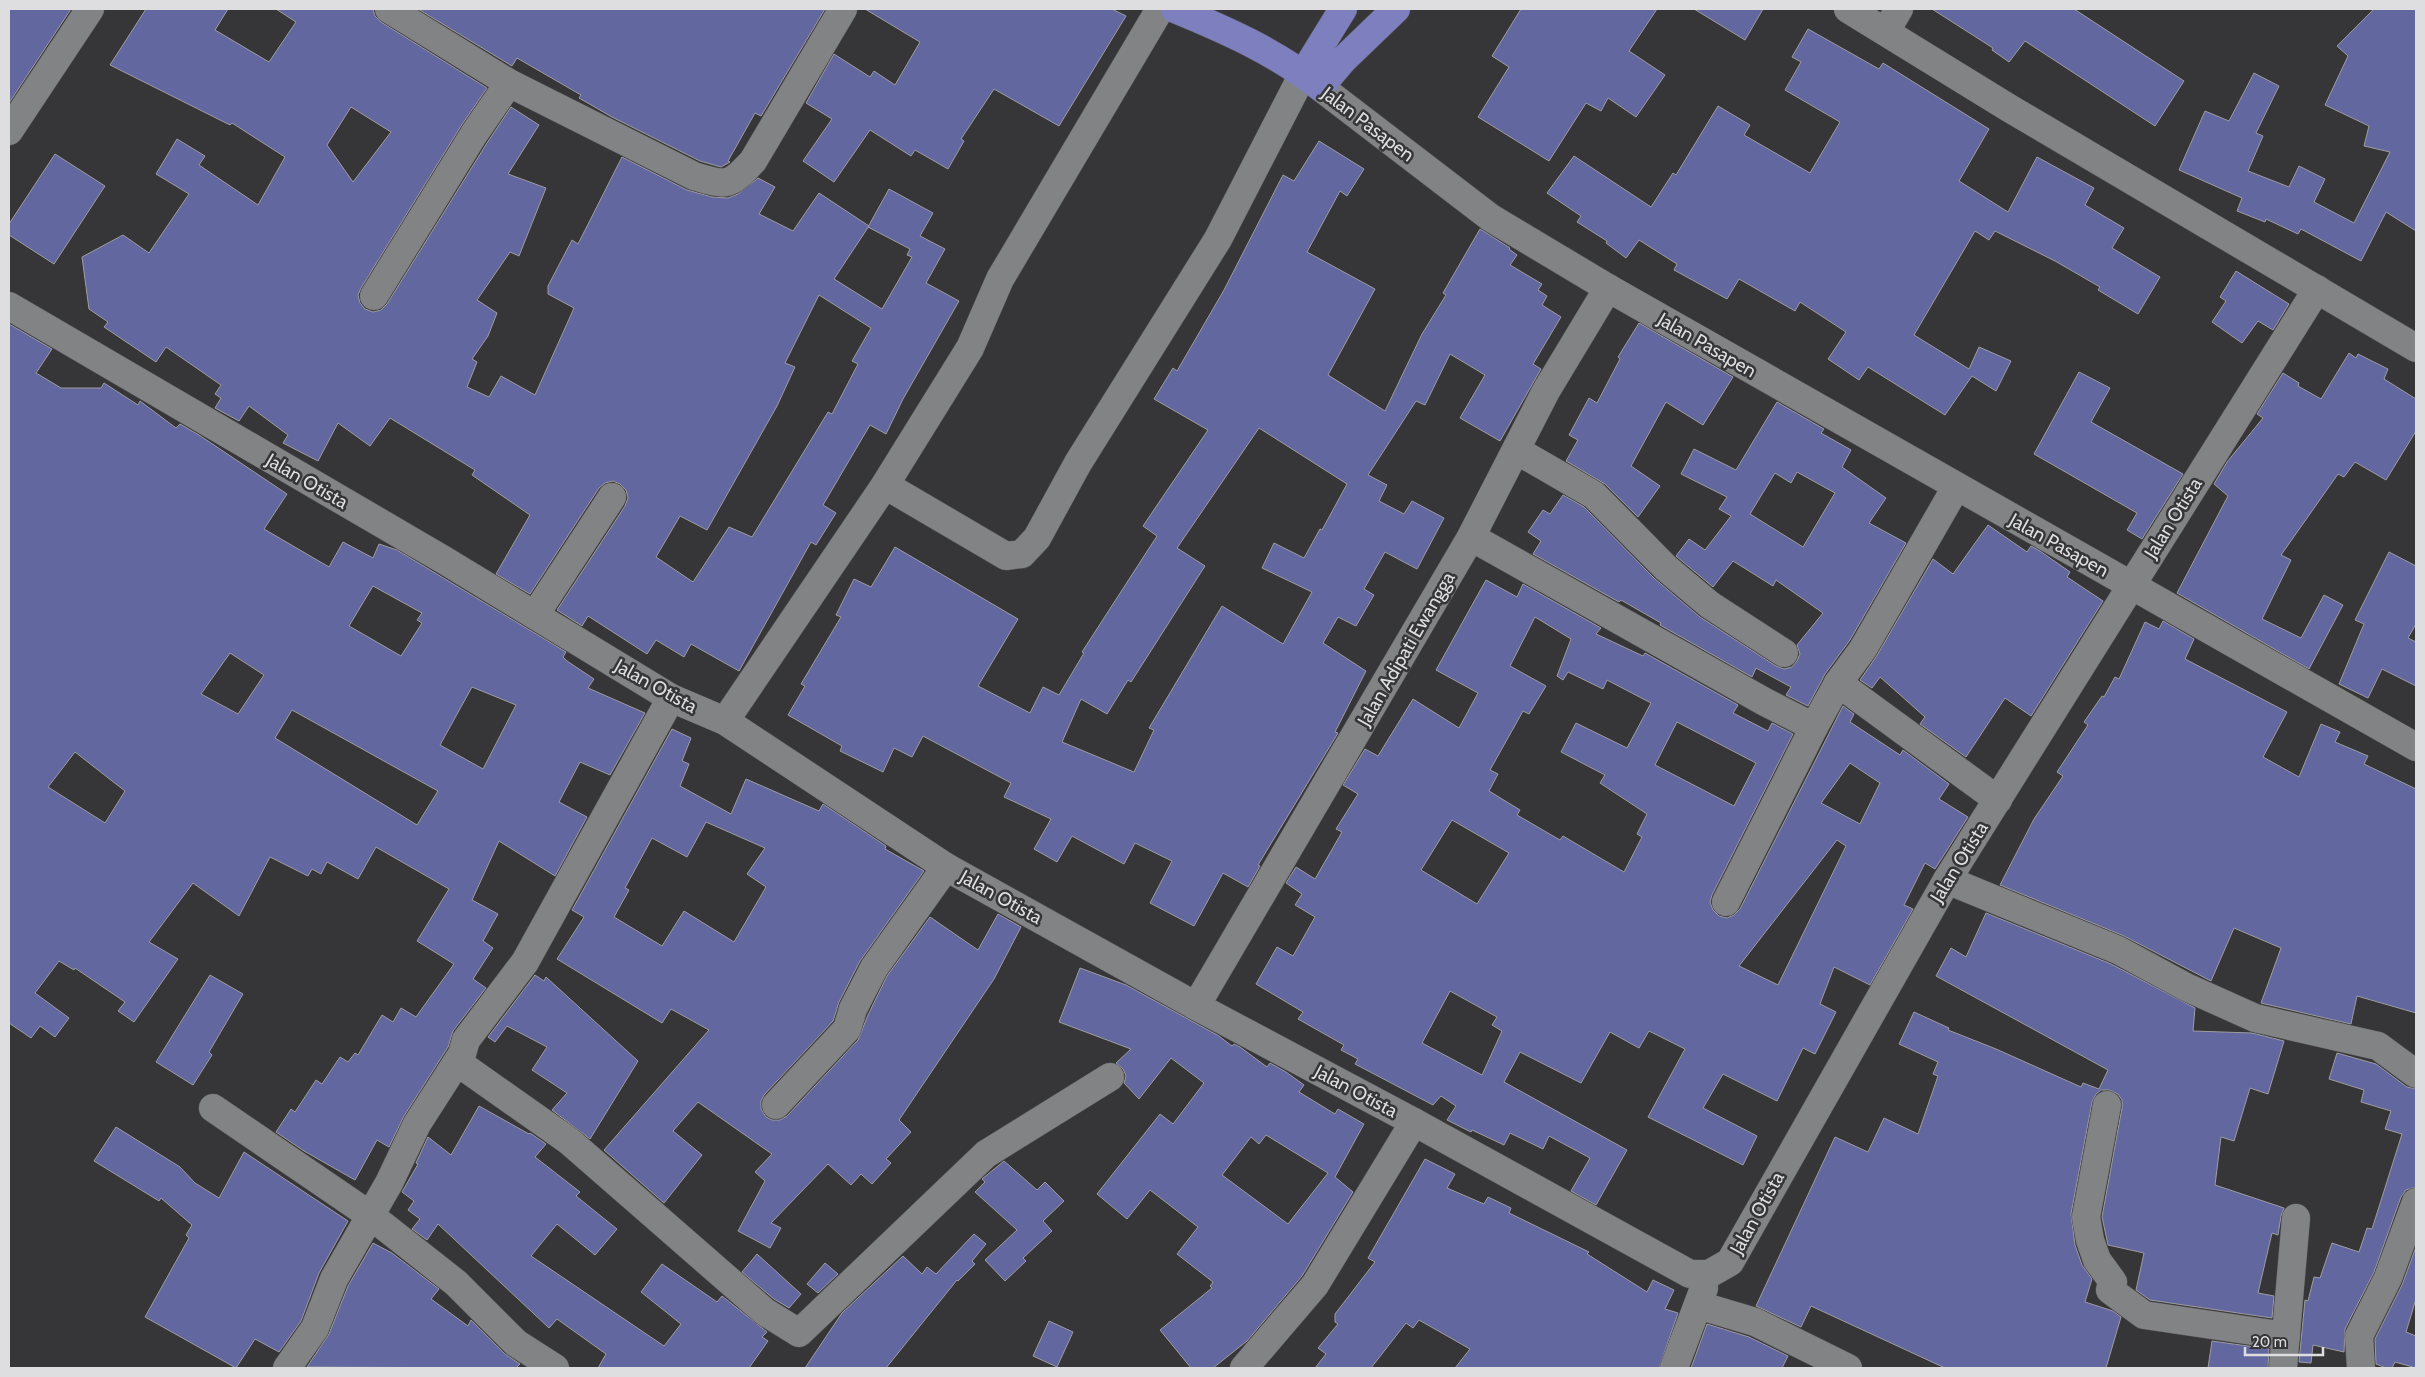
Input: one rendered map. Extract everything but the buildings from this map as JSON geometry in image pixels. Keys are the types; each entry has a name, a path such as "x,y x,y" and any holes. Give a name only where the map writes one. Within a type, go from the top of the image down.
{"main road":[{"path":"1174,9 1242,37 1311,80"},
{"path":"1311,80 1343,9"},
{"path":"1311,80 1343,60 1396,9"}],"street":[{"path":"9,131 90,9"},
{"path":"390,9 509,83 694,176 722,184 737,178 753,161 843,9"},
{"path":"725,721 885,485 970,348 1000,279 1160,9"},
{"path":"1848,9 1893,20 2010,108 2416,348"},
{"path":"885,485 1006,556 1022,554 1036,538 1078,463 1218,239 1311,80"},
{"name":"Jalan Pasapen","path":"1311,80 1491,218 1608,288 2416,747"},
{"path":"374,296 474,134 509,83"},
{"name":"Jalan Adipati Ewangga","path":"1196,1006 1471,537 1546,391 1608,288"},
{"name":"Jalan Otista","path":"9,306 535,615 671,698 725,721 946,867 1196,1006 1414,1122 1690,1274 1709,1274 1730,1262 1947,880 2317,289"},
{"path":"1516,450 1594,495 1666,568 1702,599 1784,653"},
{"path":"1726,902 1814,727 1838,684 1863,649 1956,487"},
{"path":"535,615 612,497"},
{"path":"1471,537 1764,702 1814,727"},
{"path":"1838,684 1998,800"},
{"path":"286,1368 315,1328 334,1279 371,1216 417,1124 462,1054 466,1040 525,962 671,698"},
{"path":"776,1105 847,1029 853,1009 874,968 946,867"},
{"path":"1947,880 2118,950 2186,987 2255,1018 2378,1046 2416,1074"},
{"path":"457,1062 568,1141 765,1312 799,1333 986,1154 1110,1078"},
{"path":"2108,1104 2086,1217 2090,1240 2097,1260 2113,1282 2110,1290 2144,1315 2286,1336"},
{"path":"213,1108 371,1216 456,1283 516,1343 555,1368"},
{"path":"1244,1368 1315,1285 1414,1122"},
{"path":"2361,1368 2359,1336 2388,1278 2416,1202"},
{"path":"2283,1368 2296,1218"},
{"path":"1674,1368 1709,1274"},
{"path":"1698,1305 1755,1322 1848,1368"}]}
